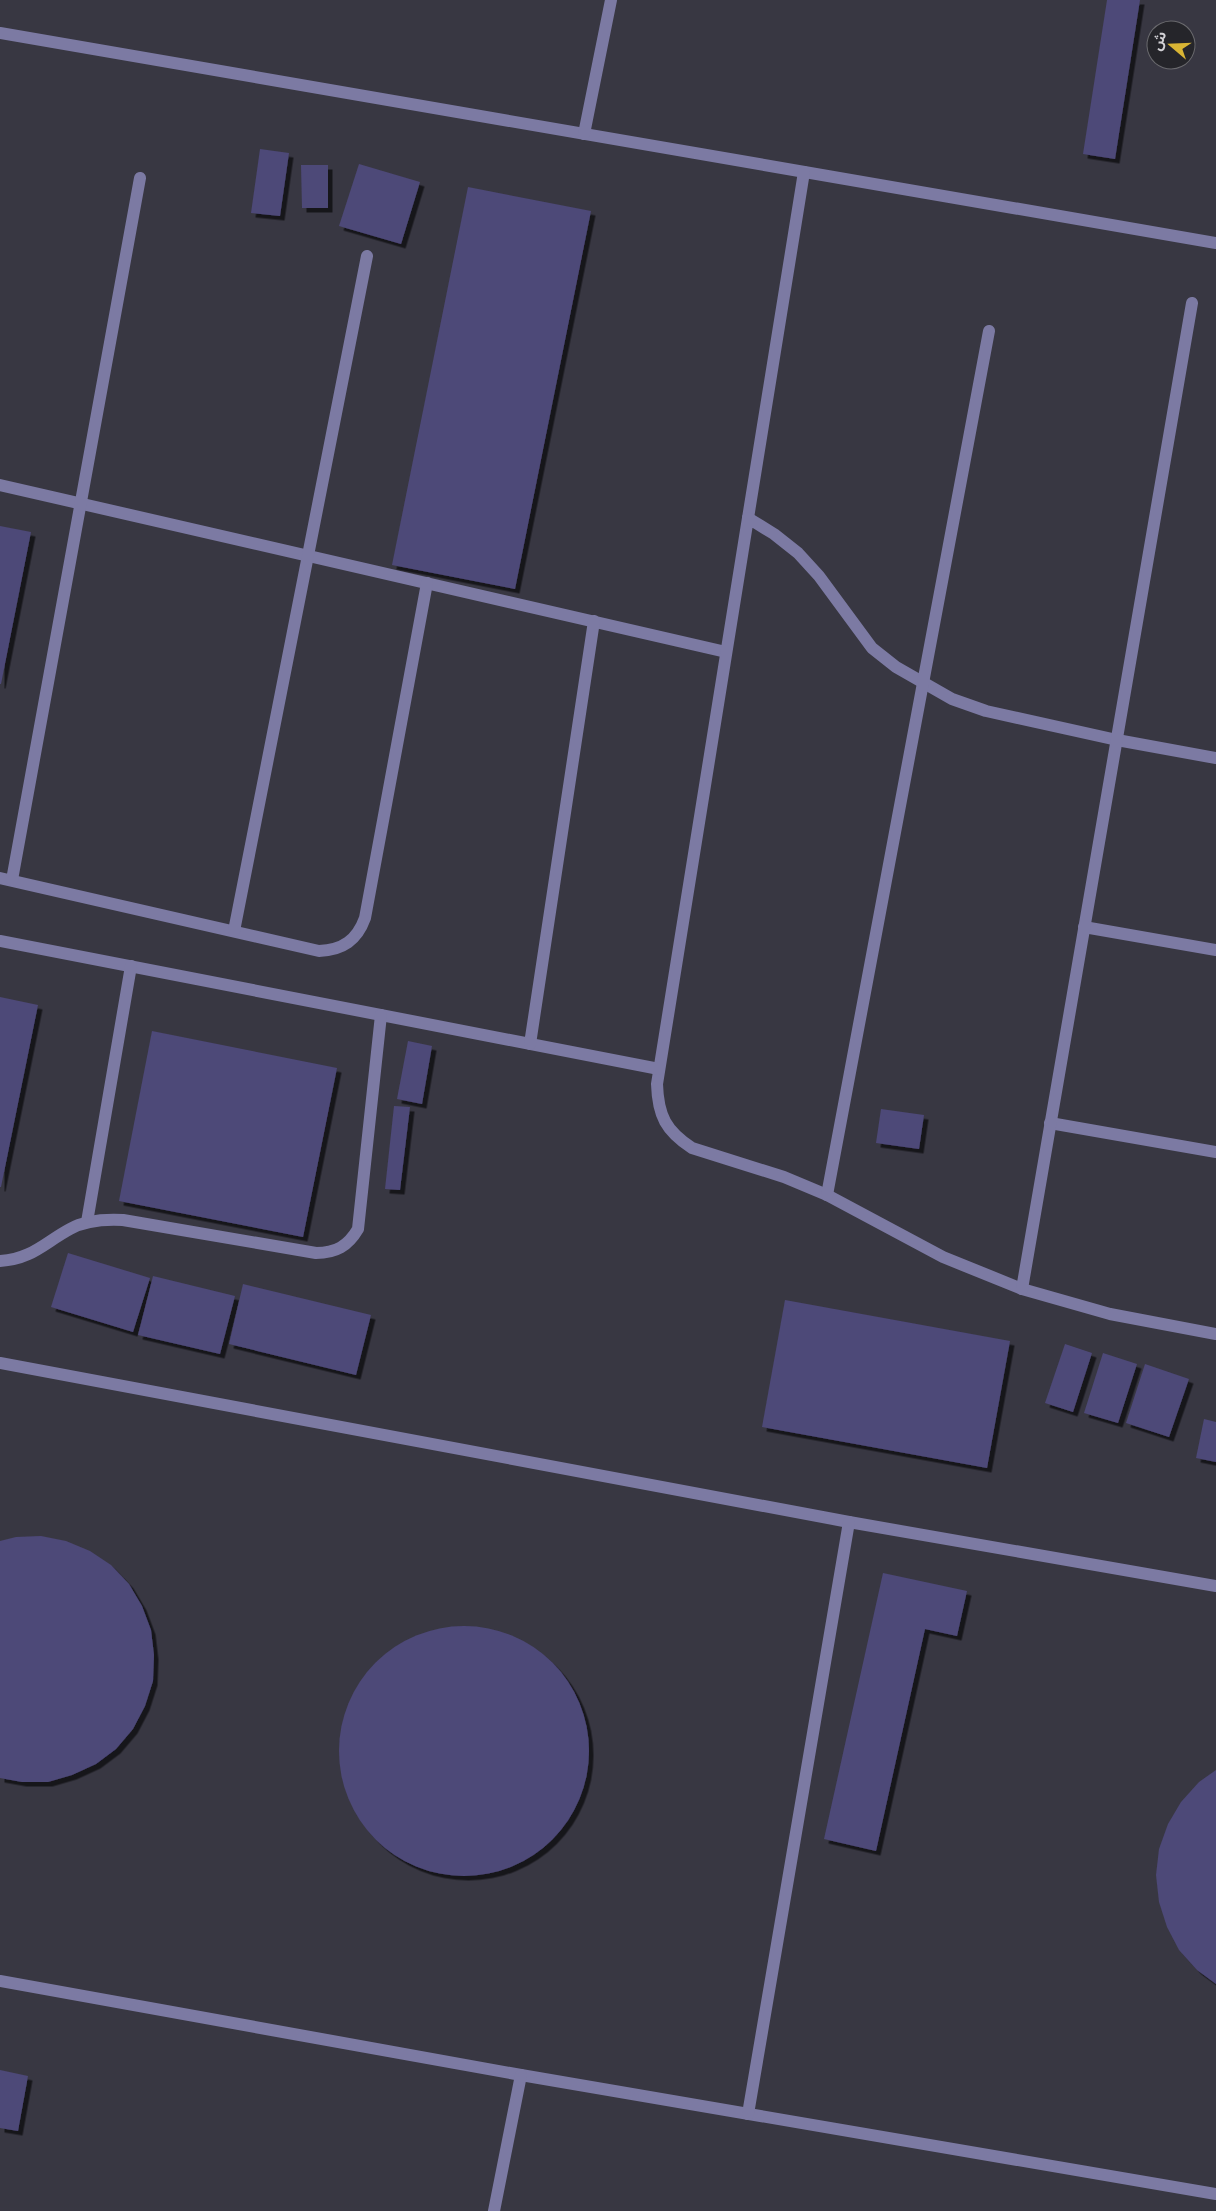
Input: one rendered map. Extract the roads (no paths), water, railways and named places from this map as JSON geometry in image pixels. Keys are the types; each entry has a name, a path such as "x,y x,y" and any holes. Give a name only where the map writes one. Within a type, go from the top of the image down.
{"lane":[{"path":"584,134 611,0"},
{"path":"0,33 1216,243"},
{"path":"804,172 659,1069 657,1092 660,1115 679,1140 707,1154 746,1164 827,1195 943,1258 1022,1289 1110,1314 1216,1334"},
{"path":"140,178 80,503 6,879 319,951 331,951 353,940 361,930 365,918 427,583"},
{"path":"234,931 367,256"},
{"path":"1022,1289 1192,303"},
{"path":"827,1195 989,332"},
{"path":"0,485 726,652"},
{"path":"748,518 774,534 798,553 819,576 872,648 896,667 952,699 986,711 1117,740 1216,758"},
{"path":"530,1044 594,621"},
{"path":"1084,927 1216,950"},
{"path":"0,941 659,1069"},
{"path":"87,1222 131,966"},
{"path":"0,1261 25,1256 41,1249 70,1229 87,1222 105,1219 123,1220 316,1253 329,1253 341,1248 351,1240 358,1229 381,1015"},
{"path":"1050,1123 1216,1152"},
{"path":"0,1363 849,1522 1216,1586"},
{"path":"748,2114 849,1522"},
{"path":"0,1981 521,2075 1216,2194"},
{"path":"494,2211 521,2075"}]}
